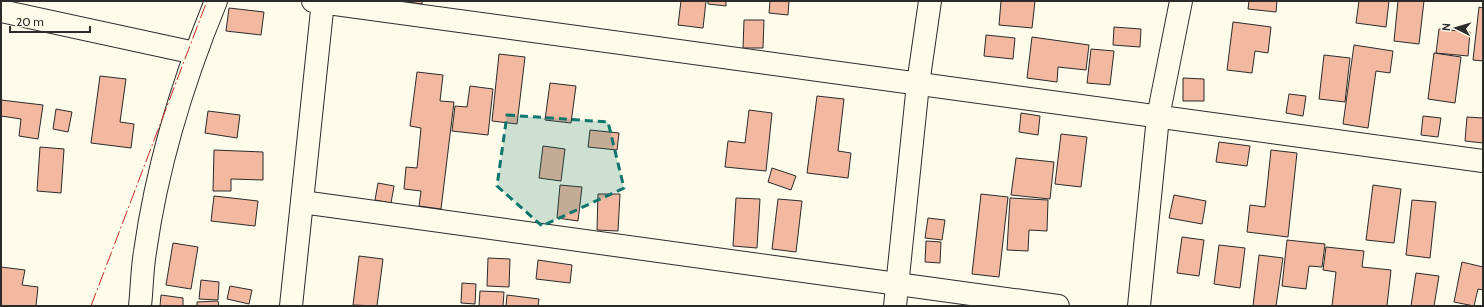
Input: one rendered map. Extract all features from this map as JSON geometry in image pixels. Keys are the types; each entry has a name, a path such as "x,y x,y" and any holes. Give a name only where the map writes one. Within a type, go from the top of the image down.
{"street":[{"path":"140,306 145,252 161,169 195,53 216,1"},
{"path":"291,306 320,1 1483,161"},
{"path":"894,306 918,84 930,1"},
{"path":"1139,306 1158,117 1181,1"},
{"path":"1,11 195,53"},
{"path":"302,202 1058,306"}],"highlighted area":[{"path":"507,115 608,122 624,188 542,226 497,186"}],"building":[{"path":"399,1 422,1 422,4"},
{"path":"681,1 706,1 703,28 678,25"},
{"path":"708,1 726,1 726,6 708,4"},
{"path":"770,1 789,1 788,15 769,13"},
{"path":"1001,1 1035,1 1032,28 999,25"},
{"path":"1249,1 1277,1 1276,12 1248,9"},
{"path":"1359,1 1389,1 1386,27 1356,23"},
{"path":"1398,1 1424,1 1419,44 1394,41"},
{"path":"1479,7 1483,8 1483,61 1473,60"},
{"path":"229,8 264,12 261,35 226,31"},
{"path":"744,20 764,20 763,48 743,48"},
{"path":"1233,22 1271,27 1268,53 1255,51 1252,73 1227,70"},
{"path":"1114,27 1141,29 1140,47 1113,45"},
{"path":"1439,29 1470,32 1468,56 1436,53"},
{"path":"986,35 1015,38 1013,59 984,56"},
{"path":"1032,37 1089,45 1086,70 1058,67 1057,82 1027,78"},
{"path":"1354,45 1393,51 1390,73 1376,71 1368,128 1343,124"},
{"path":"1091,49 1114,51 1110,85 1087,83"},
{"path":"1434,53 1461,57 1455,103 1428,99"},
{"path":"499,54 525,57 517,124 492,121"},
{"path":"1324,55 1350,58 1345,102 1319,99"},
{"path":"417,72 443,75 440,101 454,102 441,209 419,206 421,191 404,189 406,167 417,168 421,128 410,126"},
{"path":"100,76 126,79 120,122 134,124 131,148 91,143"},
{"path":"1183,78 1204,79 1204,101 1183,101"},
{"path":"550,83 576,86 571,123 545,120"},
{"path":"470,86 493,89 488,135 452,131 455,106 467,107"},
{"path":"1289,94 1306,96 1303,116 1286,113"},
{"path":"817,96 844,99 838,151 851,153 848,178 807,173"},
{"path":"1,100 43,105 38,139 19,136 21,119 1,116"},
{"path":"56,109 72,112 68,132 53,129"},
{"path":"749,110 772,113 766,171 725,167 728,141 745,143"},
{"path":"208,111 240,115 237,138 205,133"},
{"path":"1021,113 1040,116 1038,135 1019,132"},
{"path":"1423,116 1441,118 1438,137 1421,135"},
{"path":"1467,117 1483,118 1483,143 1465,141"},
{"path":"590,130 619,133 617,150 588,147"},
{"path":"1061,134 1087,137 1081,187 1055,184"},
{"path":"1219,142 1250,146 1247,166 1216,162"},
{"path":"543,146 565,149 561,181 539,178"},
{"path":"40,147 64,149 61,193 37,191"},
{"path":"214,150 263,152 263,180 231,179 231,191 213,191"},
{"path":"1271,150 1297,153 1288,237 1247,232 1250,205 1265,207"},
{"path":"1016,158 1054,162 1050,199 1011,195"},
{"path":"772,168 796,176 791,190 768,182"},
{"path":"378,183 394,186 391,203 375,200"},
{"path":"560,185 582,187 578,221 557,218"},
{"path":"1373,185 1401,189 1394,243 1366,240"},
{"path":"598,194 620,194 618,231 597,230"},
{"path":"981,194 1008,197 999,277 972,274"},
{"path":"1174,195 1206,201 1202,224 1169,218"},
{"path":"214,196 258,201 255,226 211,221"},
{"path":"736,198 760,199 757,248 733,246"},
{"path":"1010,198 1048,200 1047,231 1029,230 1028,251 1007,250"},
{"path":"778,199 802,201 796,252 772,249"},
{"path":"1412,200 1436,202 1430,258 1406,255"},
{"path":"928,218 945,220 942,240 925,238"},
{"path":"1182,237 1204,240 1199,276 1177,273"},
{"path":"1287,240 1325,244 1322,267 1309,266 1306,289 1282,286"},
{"path":"926,241 941,242 940,263 925,262"},
{"path":"173,243 198,247 191,289 166,285"},
{"path":"1219,245 1245,248 1240,288 1214,284"},
{"path":"1326,247 1364,251 1362,267 1391,270 1387,306 1332,306 1336,272 1323,270"},
{"path":"1259,255 1283,258 1276,306 1253,306"},
{"path":"359,256 383,259 377,306 353,305"},
{"path":"488,258 510,259 509,287 487,286"},
{"path":"538,260 572,265 570,283 536,279"},
{"path":"1462,262 1483,267 1483,290 1478,289 1474,306 1454,302"},
{"path":"1,267 25,270 22,285 38,287 36,306 1,306"},
{"path":"1416,273 1439,276 1434,306 1411,306"},
{"path":"201,280 219,282 218,300 199,299"},
{"path":"462,283 476,284 475,304 461,303"},
{"path":"230,286 252,290 249,304 227,299"},
{"path":"480,291 504,292 503,306 479,306"},
{"path":"161,295 183,298 183,306 160,306"},
{"path":"507,295 539,299 538,306 506,306"},
{"path":"218,301 219,306 197,306 197,302"}],"power":[{"path":"91,306 207,1"}]}
